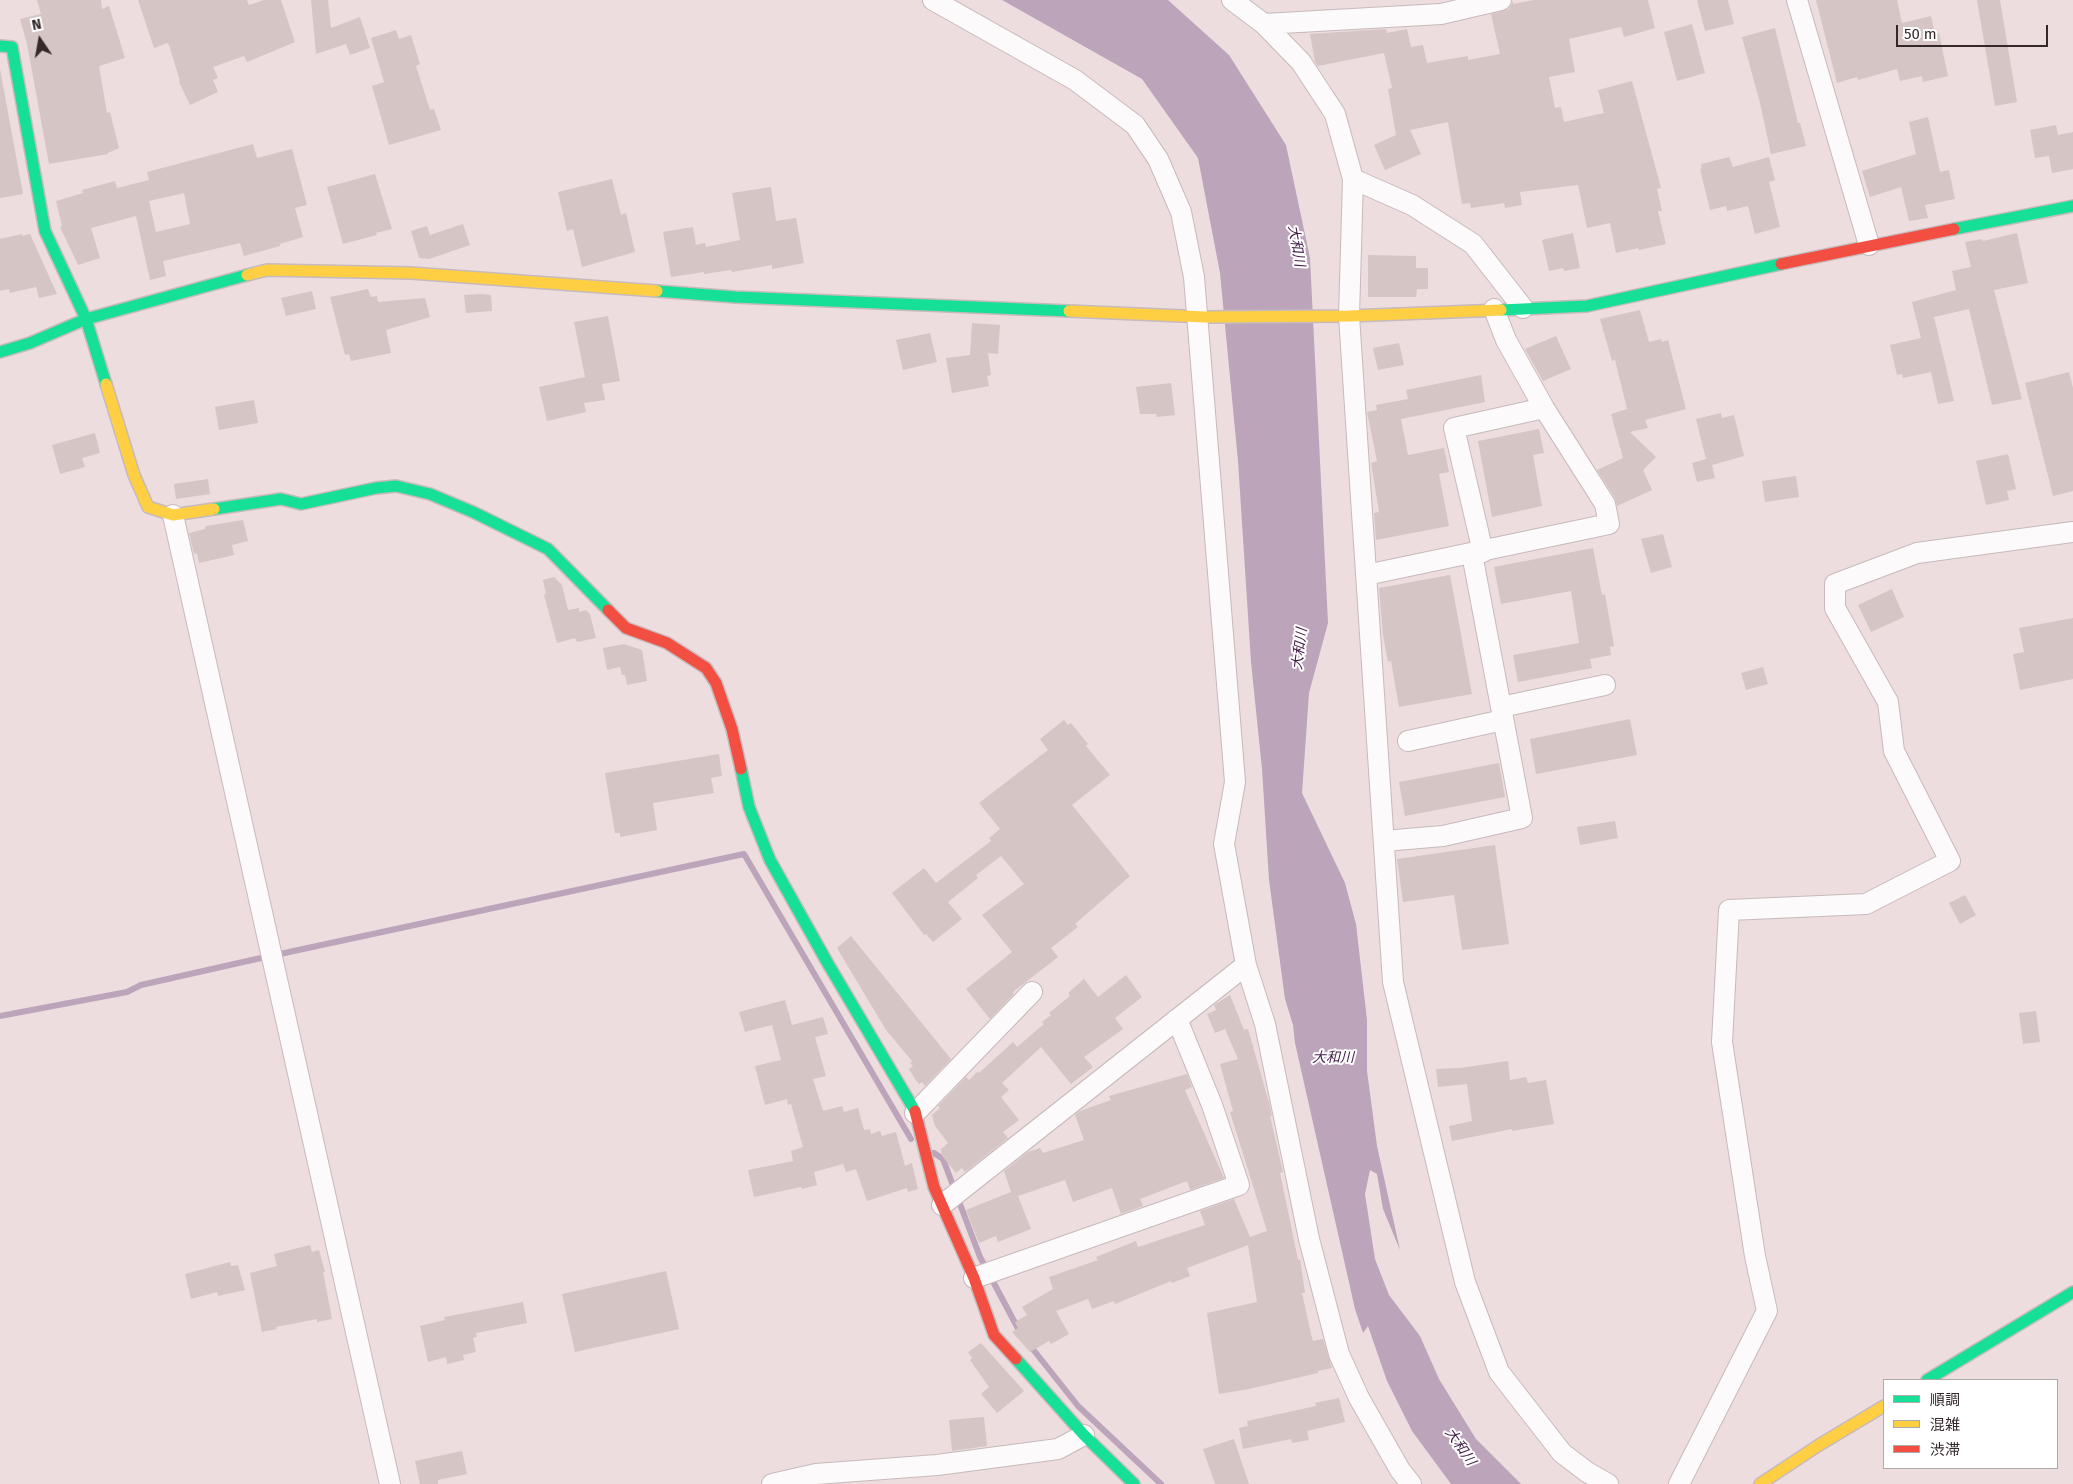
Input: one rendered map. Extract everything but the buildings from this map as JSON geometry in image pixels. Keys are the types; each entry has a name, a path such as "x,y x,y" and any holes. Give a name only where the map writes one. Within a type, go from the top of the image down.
{"street":[{"path":"934,0 1075,80 1135,125 1158,159 1181,212 1201,316 1235,782 1224,844 1246,965 1266,1024 1309,1239 1339,1354 1359,1398 1400,1470 1411,1484"},
{"path":"1232,0 1264,24 1301,62 1335,114 1353,179 1341,316 1366,575 1393,982 1465,1282 1499,1372 1562,1453 1587,1472 1608,1484"},
{"path":"1264,24 1441,14 1501,0"},
{"path":"1797,0 1868,245"},
{"path":"0,46 12,47 45,231 86,319 134,475 148,506 173,515 281,499 301,504 376,488 396,486 430,494 473,512 548,549 626,628 667,644 706,668 716,683 732,729 749,807 770,860 915,1113 934,1187 974,1278 994,1335 1084,1435 1134,1484"},
{"path":"1353,179 1412,205 1473,244 1523,308"},
{"path":"0,352 30,343 86,319 267,270 411,273 735,297 1201,316 1341,316 1587,306 1868,245 2073,206"},
{"path":"1366,575 1609,524 1605,504 1544,408 1506,340 1494,309"},
{"path":"1384,841 1443,836 1522,818 1502,713 1477,553 1454,428 1544,408"},
{"path":"173,515 390,1484"},
{"path":"1679,1484 1767,1311 1755,1256 1722,1042 1729,910 1866,904 1950,861 1894,751 1888,702 1834,608 1835,584 1916,553 2073,532"},
{"path":"1408,741 1605,685"},
{"path":"942,1204 1246,965"},
{"path":"915,1113 1032,992"},
{"path":"974,1278 1239,1186 1212,1105 1177,1019"},
{"path":"1929,1379 2073,1292"},
{"path":"1760,1484 1819,1445 1883,1407"},
{"path":"772,1484 816,1474 937,1465 1058,1449 1084,1435"}],"water":[{"name":"大和川","path":"1002,0 1168,0 1229,55 1286,145 1310,258 1328,623 1309,693 1302,793 1345,883 1356,924 1367,1020 1367,1071 1377,1146 1400,1250 1383,1209 1377,1174 1370,1170 1365,1194 1375,1259 1389,1295 1420,1336 1439,1379 1476,1439 1521,1484 1451,1484 1412,1431 1387,1381 1368,1326 1363,1333 1355,1309 1295,1043 1293,1025 1285,999 1269,880 1262,769 1251,662 1238,461 1220,273 1198,158 1142,79"}],"waterway":[{"path":"0,1016 127,992 141,985 252,960 744,854 911,1139"},
{"path":"934,1153 943,1159 980,1257 1022,1336"},
{"path":"1028,1343 1078,1406 1161,1484"}],"traffic: fast":[{"path":"0,46 12,47 45,231 86,319 106,384"},
{"path":"1954,229 2073,206"},
{"path":"1501,310 1587,306 1781,264"},
{"path":"0,352 30,343 86,319 247,275"},
{"path":"657,291 735,297 1069,311"},
{"path":"214,509 281,499 301,504 376,488 396,486 430,494 473,512 548,549 608,610"},
{"path":"741,769 749,807 770,860 827,962 915,1111"},
{"path":"1929,1379 2073,1292"},
{"path":"1016,1359 1084,1435 1134,1484"}],"traffic: slow":[{"path":"247,275 267,270 411,273 657,291"},
{"path":"1069,311 1205,317 1349,316 1501,310"},
{"path":"106,384 134,475 148,507 173,515 214,509"},
{"path":"1760,1484 1819,1445 1883,1407"}],"traffic: jam":[{"path":"1781,264 1954,229"},
{"path":"608,610 626,628 667,643 706,668 716,683 732,729 741,769"},
{"path":"915,1111 934,1187 974,1278 994,1335 1016,1359"}]}
